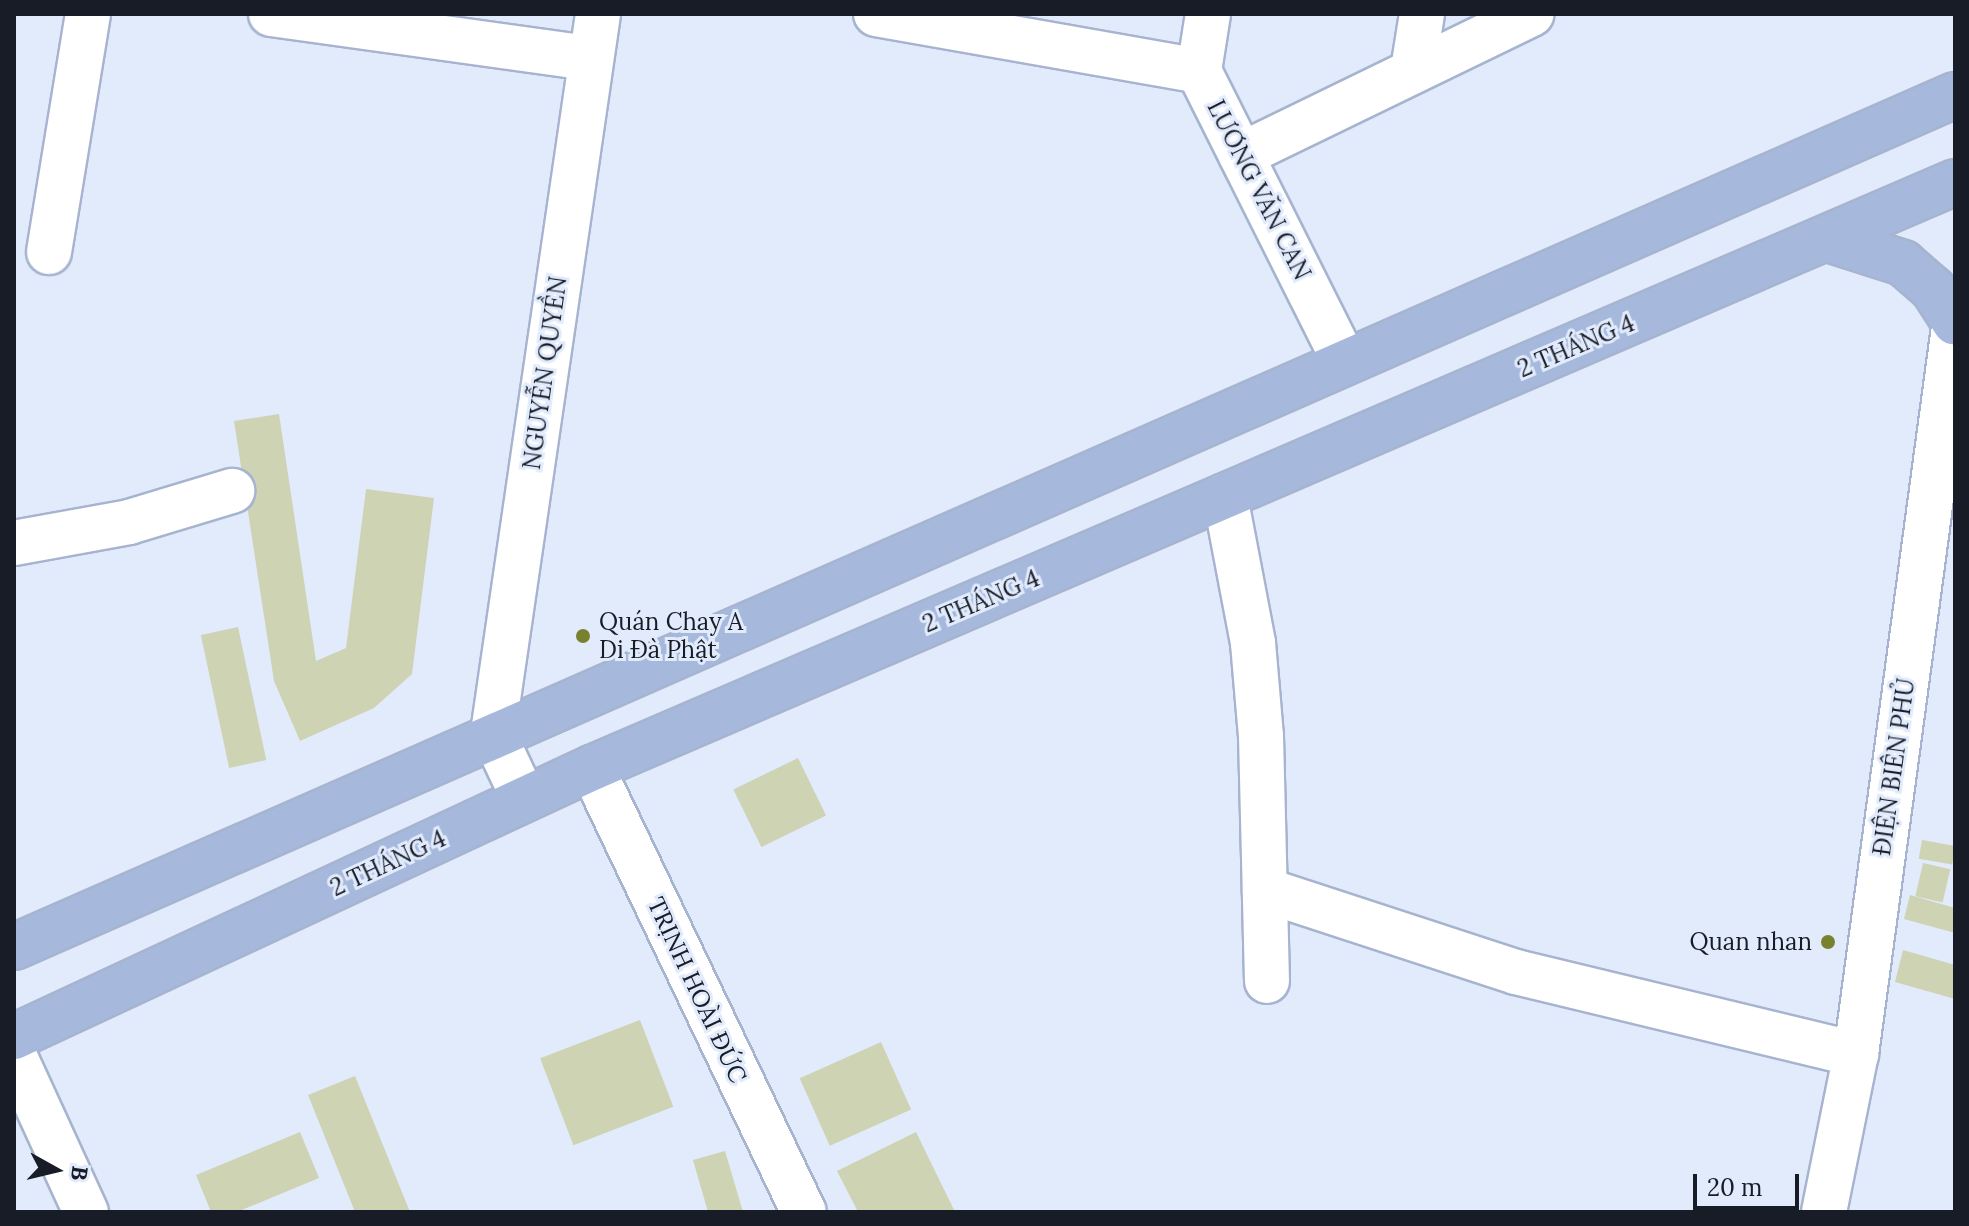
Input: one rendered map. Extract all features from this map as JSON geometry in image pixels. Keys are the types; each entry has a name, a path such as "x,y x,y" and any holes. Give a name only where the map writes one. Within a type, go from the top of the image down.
{"main road":[{"path":"14,947 493,733 1183,436 1344,360 1955,95"},
{"name":"2 THÁNG 4","path":"14,1037 592,768 1955,182"},
{"path":"1828,239 1903,263 1933,289 1955,322"}],"street":[{"path":"49,252 88,14"},
{"path":"271,14 590,58"},
{"name":"NGUYỄN QUYỀN","path":"493,733 598,14"},
{"path":"876,14 935,19 1199,71"},
{"name":"LƯƠNG VĂN CAN","path":"1208,14 1199,71 1344,360"},
{"path":"1413,70 1422,14"},
{"path":"1241,155 1532,14"},
{"name":"ĐIỆN BIÊN PHỦ","path":"1824,1212 1856,1054 1955,322"},
{"path":"14,543 129,522 232,491"},
{"path":"1225,496 1253,643 1267,981"},
{"path":"493,733 524,799"},
{"name":"TRỊNH HOÀI ĐỨC","path":"592,768 804,1212"},
{"path":"1265,890 1516,972 1856,1054"},
{"path":"14,1055 86,1212"}],"building":[{"path":"279,414 316,661 346,648 366,489 434,498 412,674 374,708 300,741 274,681 234,421"},
{"path":"238,627 266,760 229,768 201,635"},
{"path":"798,758 826,816 761,847 733,790"},
{"path":"1922,840 1955,846 1952,865 1919,859"},
{"path":"1923,863 1950,869 1943,902 1915,896"},
{"path":"1910,895 1955,908 1955,933 1904,919"},
{"path":"1903,950 1955,965 1955,999 1895,982"},
{"path":"640,1020 673,1107 573,1145 540,1058"},
{"path":"881,1042 911,1110 830,1146 800,1078"},
{"path":"355,1076 410,1212 355,1212 308,1095"},
{"path":"300,1132 319,1178 237,1212 211,1212 196,1175"},
{"path":"916,1132 955,1212 858,1212 837,1171"},
{"path":"725,1151 743,1212 708,1212 693,1160"}],"place":[{"name":"Quán Chay A Di Đà Phật","path":"583,636"},
{"name":"Quan nhan","path":"1828,942"}]}
